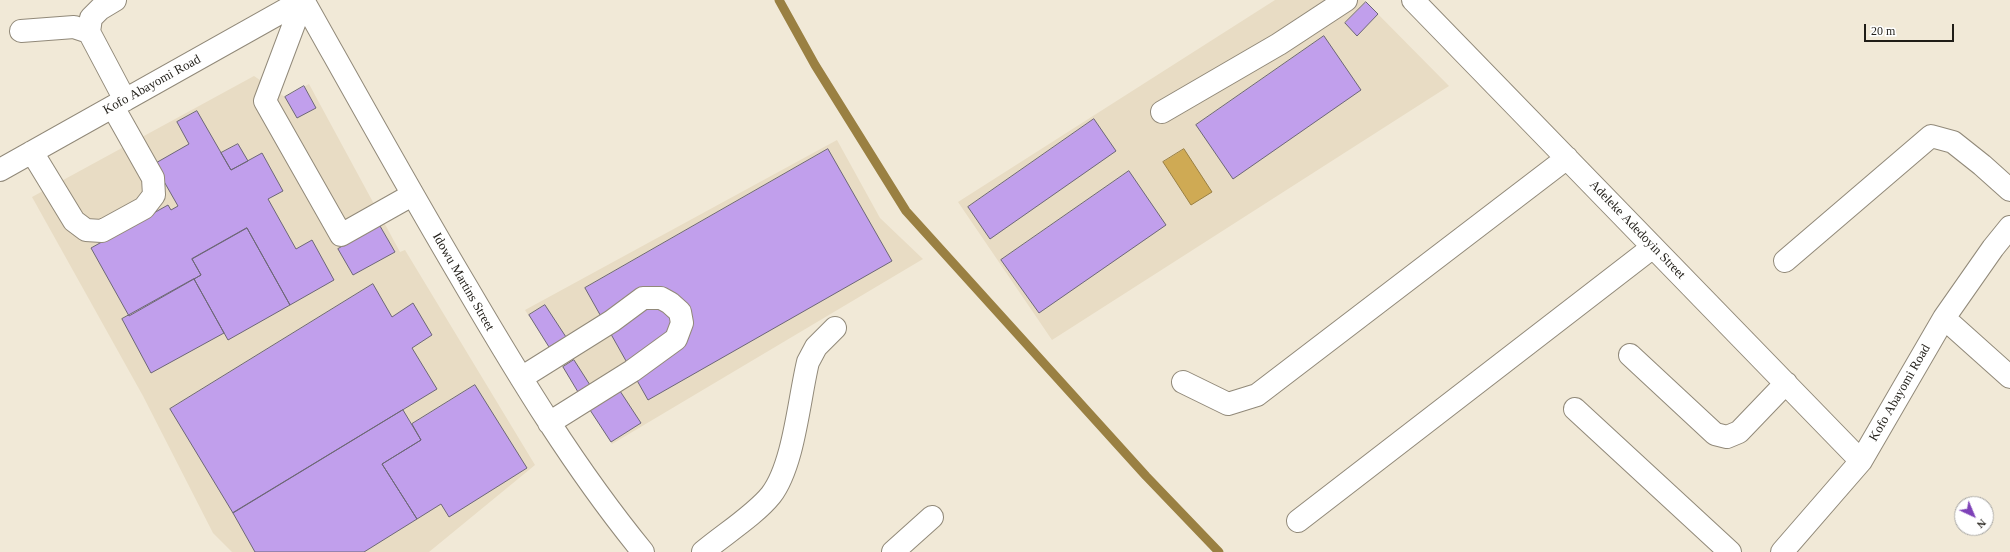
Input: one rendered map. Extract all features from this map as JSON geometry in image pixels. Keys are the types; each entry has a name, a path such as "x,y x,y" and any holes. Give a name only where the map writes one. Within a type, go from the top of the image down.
{"street":[{"path":"32,152 74,221 86,230 102,231 144,208 154,195 154,178 88,32 91,18 100,9 115,0"},
{"path":"303,0 265,100 341,235 412,195"},
{"name":"Kofo Abayomi Road","path":"0,170 303,0"},
{"name":"Idowu Martins Street","path":"303,0 412,195 548,423 584,475 643,552"},
{"path":"1162,112 1279,44 1346,0"},
{"name":"Adeleke Adedoyin Street","path":"1413,0 1861,461"},
{"path":"21,30 74,27 88,32"},
{"path":"1784,261 1931,136 1954,142 1982,164 2010,190"},
{"path":"1183,382 1228,404 1257,395 1566,158"},
{"name":"Kofo Abayomi Road","path":"1782,552 1861,461 1944,318 1993,248 2010,227"},
{"path":"1298,521 1653,247"},
{"path":"521,378 606,325 643,298 661,298 670,303 680,312 682,323 676,339 632,371 548,423"},
{"path":"1944,318 2010,376"},
{"path":"703,552 747,517 773,490 785,465 808,362 816,347 835,328"},
{"path":"1630,355 1715,434 1727,437 1739,432 1786,383"},
{"path":"1575,410 1730,552"},
{"path":"893,552 932,517"}],"shaded area":[{"path":"1275,0 1364,0 1449,86 1052,340 958,202"},
{"path":"254,76 285,97 309,84 400,252 405,250 535,465 429,552 232,552 213,533 143,396 32,197"},
{"path":"837,140 880,218 923,259 612,444 525,310"},
{"path":"1184,149 1212,192 1191,205 1163,162"}],"building":[{"path":"1366,2 1378,14 1357,36 1345,23"},
{"path":"1324,36 1361,90 1233,179 1196,125"},
{"path":"304,86 316,108 297,118 285,97"},
{"path":"197,111 231,170 262,153 283,191 268,199 296,249 312,240 334,280 290,305 247,228 192,259 201,275 129,316 91,248 168,205 171,210 178,206 154,164 189,144 177,122"},
{"path":"1094,119 1116,151 990,239 968,207"},
{"path":"238,144 248,161 231,170 221,153"},
{"path":"828,149 892,261 648,400 585,288"},
{"path":"1129,171 1166,225 1039,313 1001,260"},
{"path":"380,226 395,252 353,275 338,249"},
{"path":"247,228 290,305 228,340 194,279 201,275 192,259"},
{"path":"194,279 224,333 151,373 122,319"},
{"path":"373,284 392,317 413,303 432,335 412,348 437,389 233,513 170,409"},
{"path":"545,305 566,337 549,347 529,315"},
{"path":"574,360 590,385 578,392 563,367"},
{"path":"475,385 527,468 449,517 441,504 417,519 382,464 421,440 412,424"},
{"path":"620,391 641,423 611,442 590,410"},
{"path":"403,410 421,440 382,464 417,519 364,552 255,552 233,513"}],"waterway":[{"path":"779,0 815,65 906,211 1146,476 1219,552"}]}
